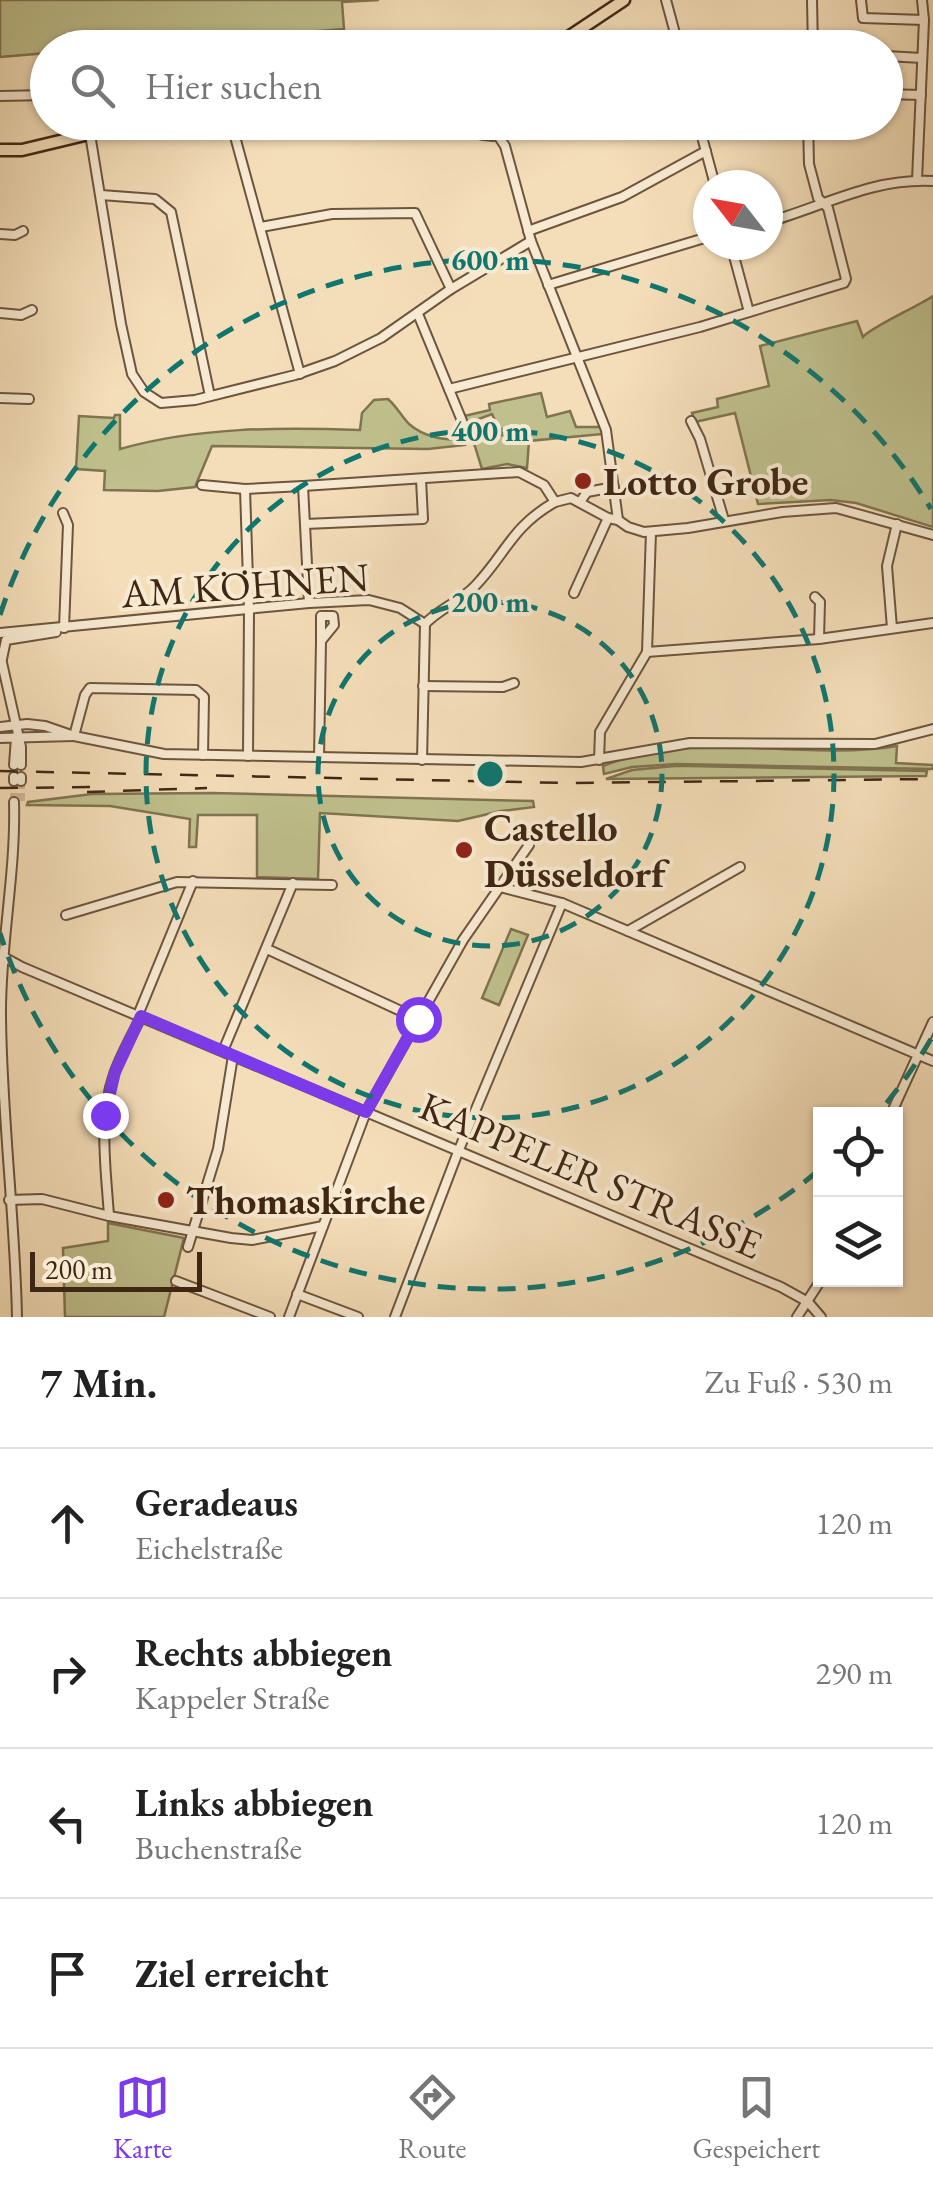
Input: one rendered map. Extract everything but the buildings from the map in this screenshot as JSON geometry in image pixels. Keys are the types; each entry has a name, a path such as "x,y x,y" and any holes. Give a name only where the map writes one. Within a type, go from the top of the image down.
{"main road":[{"path":"579,30 624,0"},
{"path":"0,150 22,150 64,140"}],"street":[{"path":"666,0 674,30"},
{"path":"812,0 813,30"},
{"path":"861,0 862,18 924,20"},
{"path":"917,180 922,0"},
{"path":"903,57 922,58"},
{"path":"922,76 933,77"},
{"path":"903,94 920,95"},
{"path":"0,96 30,95"},
{"path":"91,140 133,377 144,392 161,402 178,404 300,374 372,343 529,236 622,198 706,151"},
{"path":"236,140 300,374"},
{"path":"499,140 506,150 529,236 608,435 618,520"},
{"path":"703,140 711,170"},
{"path":"449,388 579,358 845,282 828,208 818,198 809,140"},
{"path":"783,218 863,188 933,180"},
{"path":"101,194 156,199 171,212 210,396"},
{"path":"261,227 332,214 415,212 451,289"},
{"path":"0,234 23,231"},
{"path":"548,285 693,242"},
{"path":"735,260 749,312"},
{"path":"0,314 21,315 32,310"},
{"path":"418,314 467,432"},
{"path":"0,398 29,399"},
{"path":"691,422 700,439 724,520"},
{"path":"202,485 303,486 519,472 544,484 554,502"},
{"path":"304,524 424,519 421,479"},
{"path":"303,486 309,603"},
{"path":"580,502 587,492 614,486"},
{"path":"245,488 248,756"},
{"path":"422,760 425,624 438,610 472,590 525,521 554,502 568,497 628,527 652,532 836,508 933,535"},
{"path":"64,513 68,525 64,628"},
{"path":"574,593 608,518"},
{"path":"892,628 887,566 897,524"},
{"path":"599,760 600,732 647,652 652,532"},
{"path":"815,597 820,602 820,639"},
{"name":"AM KÖHNEN","path":"0,633 369,600 400,608 425,624"},
{"path":"647,652 820,639 933,623"},
{"name":"AM KÖHNEN","path":"1,658 3,644 9,638 64,628"},
{"path":"319,758 321,641"},
{"path":"1,658 15,726 17,765"},
{"path":"423,686 503,687 514,683"},
{"path":"74,736 90,688 196,690 204,697 203,755"},
{"path":"0,727 12,709"},
{"path":"0,727 45,726 148,752 422,760 599,760 690,743 875,744 933,729"},
{"path":"0,738 74,736"},
{"path":"17,1317 6,1202 0,955 18,802"},
{"path":"288,1317 366,1112 463,940 528,845"},
{"path":"628,931 740,867"},
{"path":"110,1216 104,1134 107,1104 115,1072 192,881"},
{"path":"66,916 176,882 332,885"},
{"path":"223,1052 293,883"},
{"path":"500,888 562,903 933,1061"},
{"path":"395,1317 458,1152 562,903"},
{"path":"0,920 7,907"},
{"path":"266,950 418,1019"},
{"name":"KAPPELER STRASSE","path":"0,955 780,1286 808,1302 822,1317"},
{"path":"894,1107 933,1022"},
{"path":"188,1247 218,1149 233,1056"},
{"path":"6,1202 42,1198 110,1216 252,1240 323,1226"},
{"path":"176,1282 270,1317"},
{"path":"796,1317 816,1287"},
{"path":"297,1294 358,1317"}],"green space":[{"path":"0,0 379,0 342,2 344,29 30,30 30,54 0,57"},
{"path":"933,296 933,527 856,503 831,500 758,504 735,413 695,422 692,413 718,407 717,399 769,386 760,346 857,321 863,337"},
{"path":"541,393 547,417 570,411 576,427 601,427 603,434 529,441 527,468 507,464 482,469 473,440 502,435 492,414 468,423 464,416 490,410 489,404"},
{"path":"388,399 415,429 435,437 464,440 465,445 428,449 212,446 195,487 158,491 104,490 105,471 76,469 79,416 120,415 120,449 179,436 239,430 360,430 362,413 374,400"},
{"path":"897,746 896,763 933,765 933,769 676,764 632,767 604,774 603,766 675,749 823,751"},
{"path":"675,766 927,771 926,776 606,779 632,770"},
{"path":"92,794 533,801 534,807 458,821 320,813 318,879 257,877 257,815 198,815 196,847 189,847 190,819 110,806 27,805"},
{"path":"511,929 528,935 499,1005 482,998"},
{"path":"108,1223 184,1238 164,1317 65,1317 63,1248 108,1241"}],"tunnel":[{"path":"14,781 14,802"},
{"path":"21,781 21,802"}],"railway":[{"path":"0,771 566,783 933,779"},
{"path":"0,788 100,787"},
{"path":"87,792 207,788"}],"place":[{"name":"Lotto Grobe","path":"583,481"},
{"name":"Castello Düsseldorf","path":"464,850"},
{"name":"Thomaskirche","path":"166,1200"}],"route":[{"path":"105,1115 115,1072 141,1016 366,1112 418,1019"}]}
